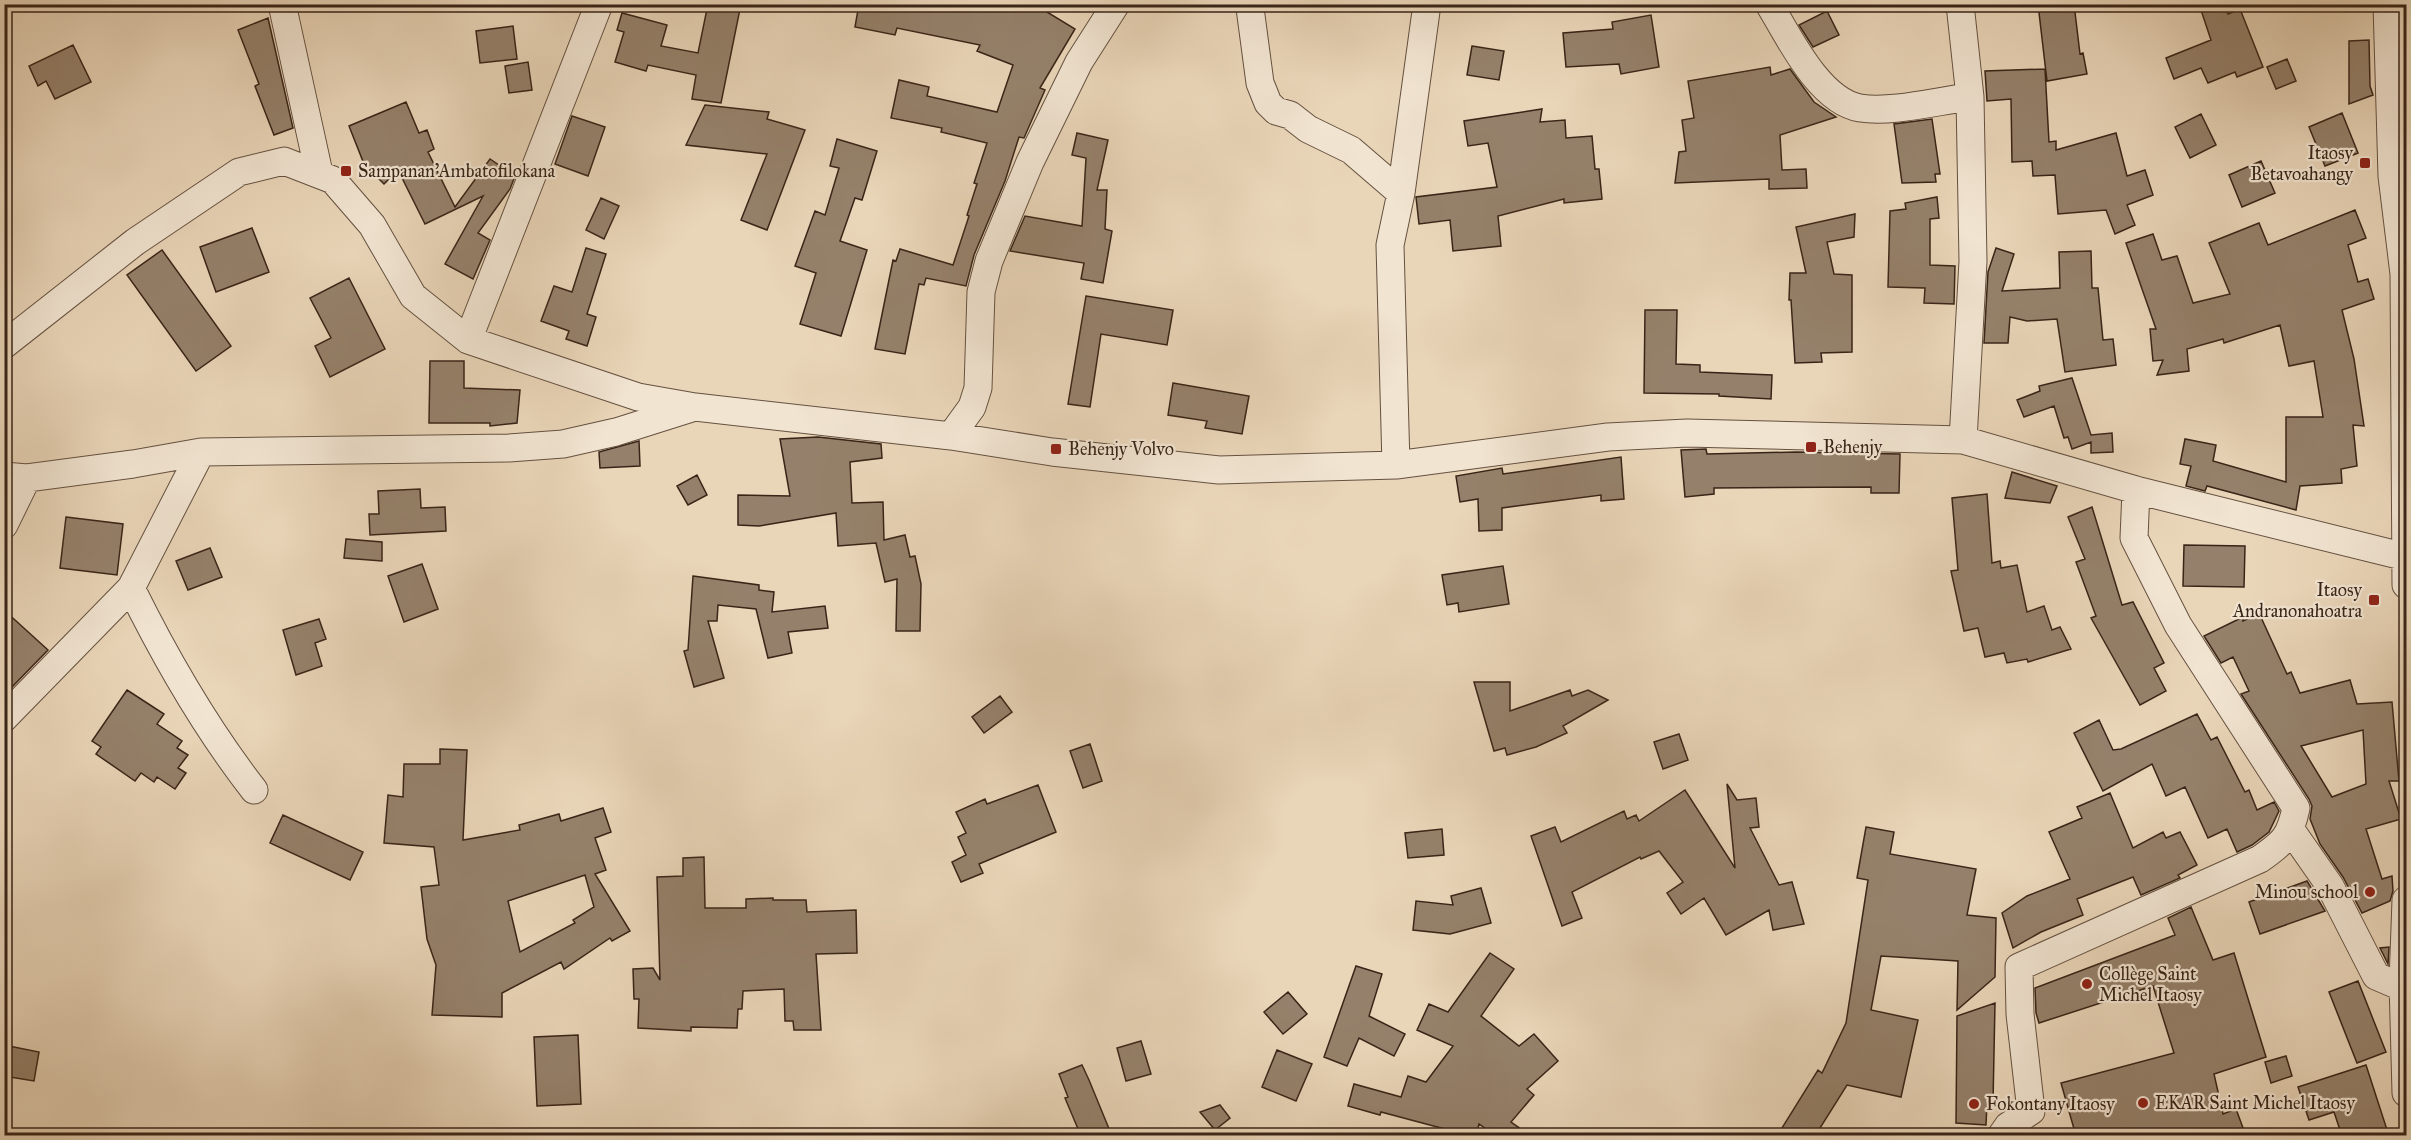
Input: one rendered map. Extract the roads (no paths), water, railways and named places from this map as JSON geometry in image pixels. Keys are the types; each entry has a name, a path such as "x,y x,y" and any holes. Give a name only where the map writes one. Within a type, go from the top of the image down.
{"street":[{"path":"282,4 319,173"},
{"path":"468,340 599,4"},
{"path":"951,436 972,408 978,388 981,292 989,261 1035,152 1080,63 1116,4"},
{"path":"1396,465 1390,245 1401,193 1427,4"},
{"path":"1769,4 1815,76 1829,93 1844,102 1859,108 1876,109 1970,97"},
{"path":"1960,4 1970,97 1973,261 1963,441"},
{"path":"2387,4 2392,176 2405,279 2406,585"},
{"path":"1251,9 1260,83 1268,103 1276,111 1290,115 1308,129 1351,150 1401,193"},
{"path":"4,345 135,242 239,172 284,161 333,180 372,225 413,296 468,340 638,397 695,407 951,436 1052,452 1219,470 1396,465 1608,437 1676,434 1811,435 1963,441 2136,490 2406,557"},
{"path":"4,525 16,477 133,464 201,452 509,448 563,444 616,432 695,407"},
{"path":"4,718 131,588 201,452"},
{"path":"2001,1136 2008,1126 2032,1123 2020,1014 2019,967 2260,859 2284,842 2291,830 2296,808 2178,625 2134,538 2136,490"},
{"path":"131,588 157,641 217,742 254,790"},
{"path":"2291,830 2330,886 2376,976 2397,985 2403,982"},
{"path":"2406,900 2403,982 2406,1093"}],"place":[{"name":"Itaosy Betavoahangy","path":"2365,163"},
{"name":"Sampanan'Ambatofilokana","path":"346,171"},
{"name":"Behenjy","path":"1811,447"},
{"name":"Behenjy Volvo","path":"1056,449"},
{"name":"Itaosy Andranonahoatra","path":"2374,600"},
{"name":"Minou school","path":"2370,892"},
{"name":"Collège Saint Michel Itaosy","path":"2087,984"},
{"name":"EKAR Saint Michel Itaosy","path":"2143,1103"},
{"name":"Fokontany Itaosy","path":"1974,1104"}]}
